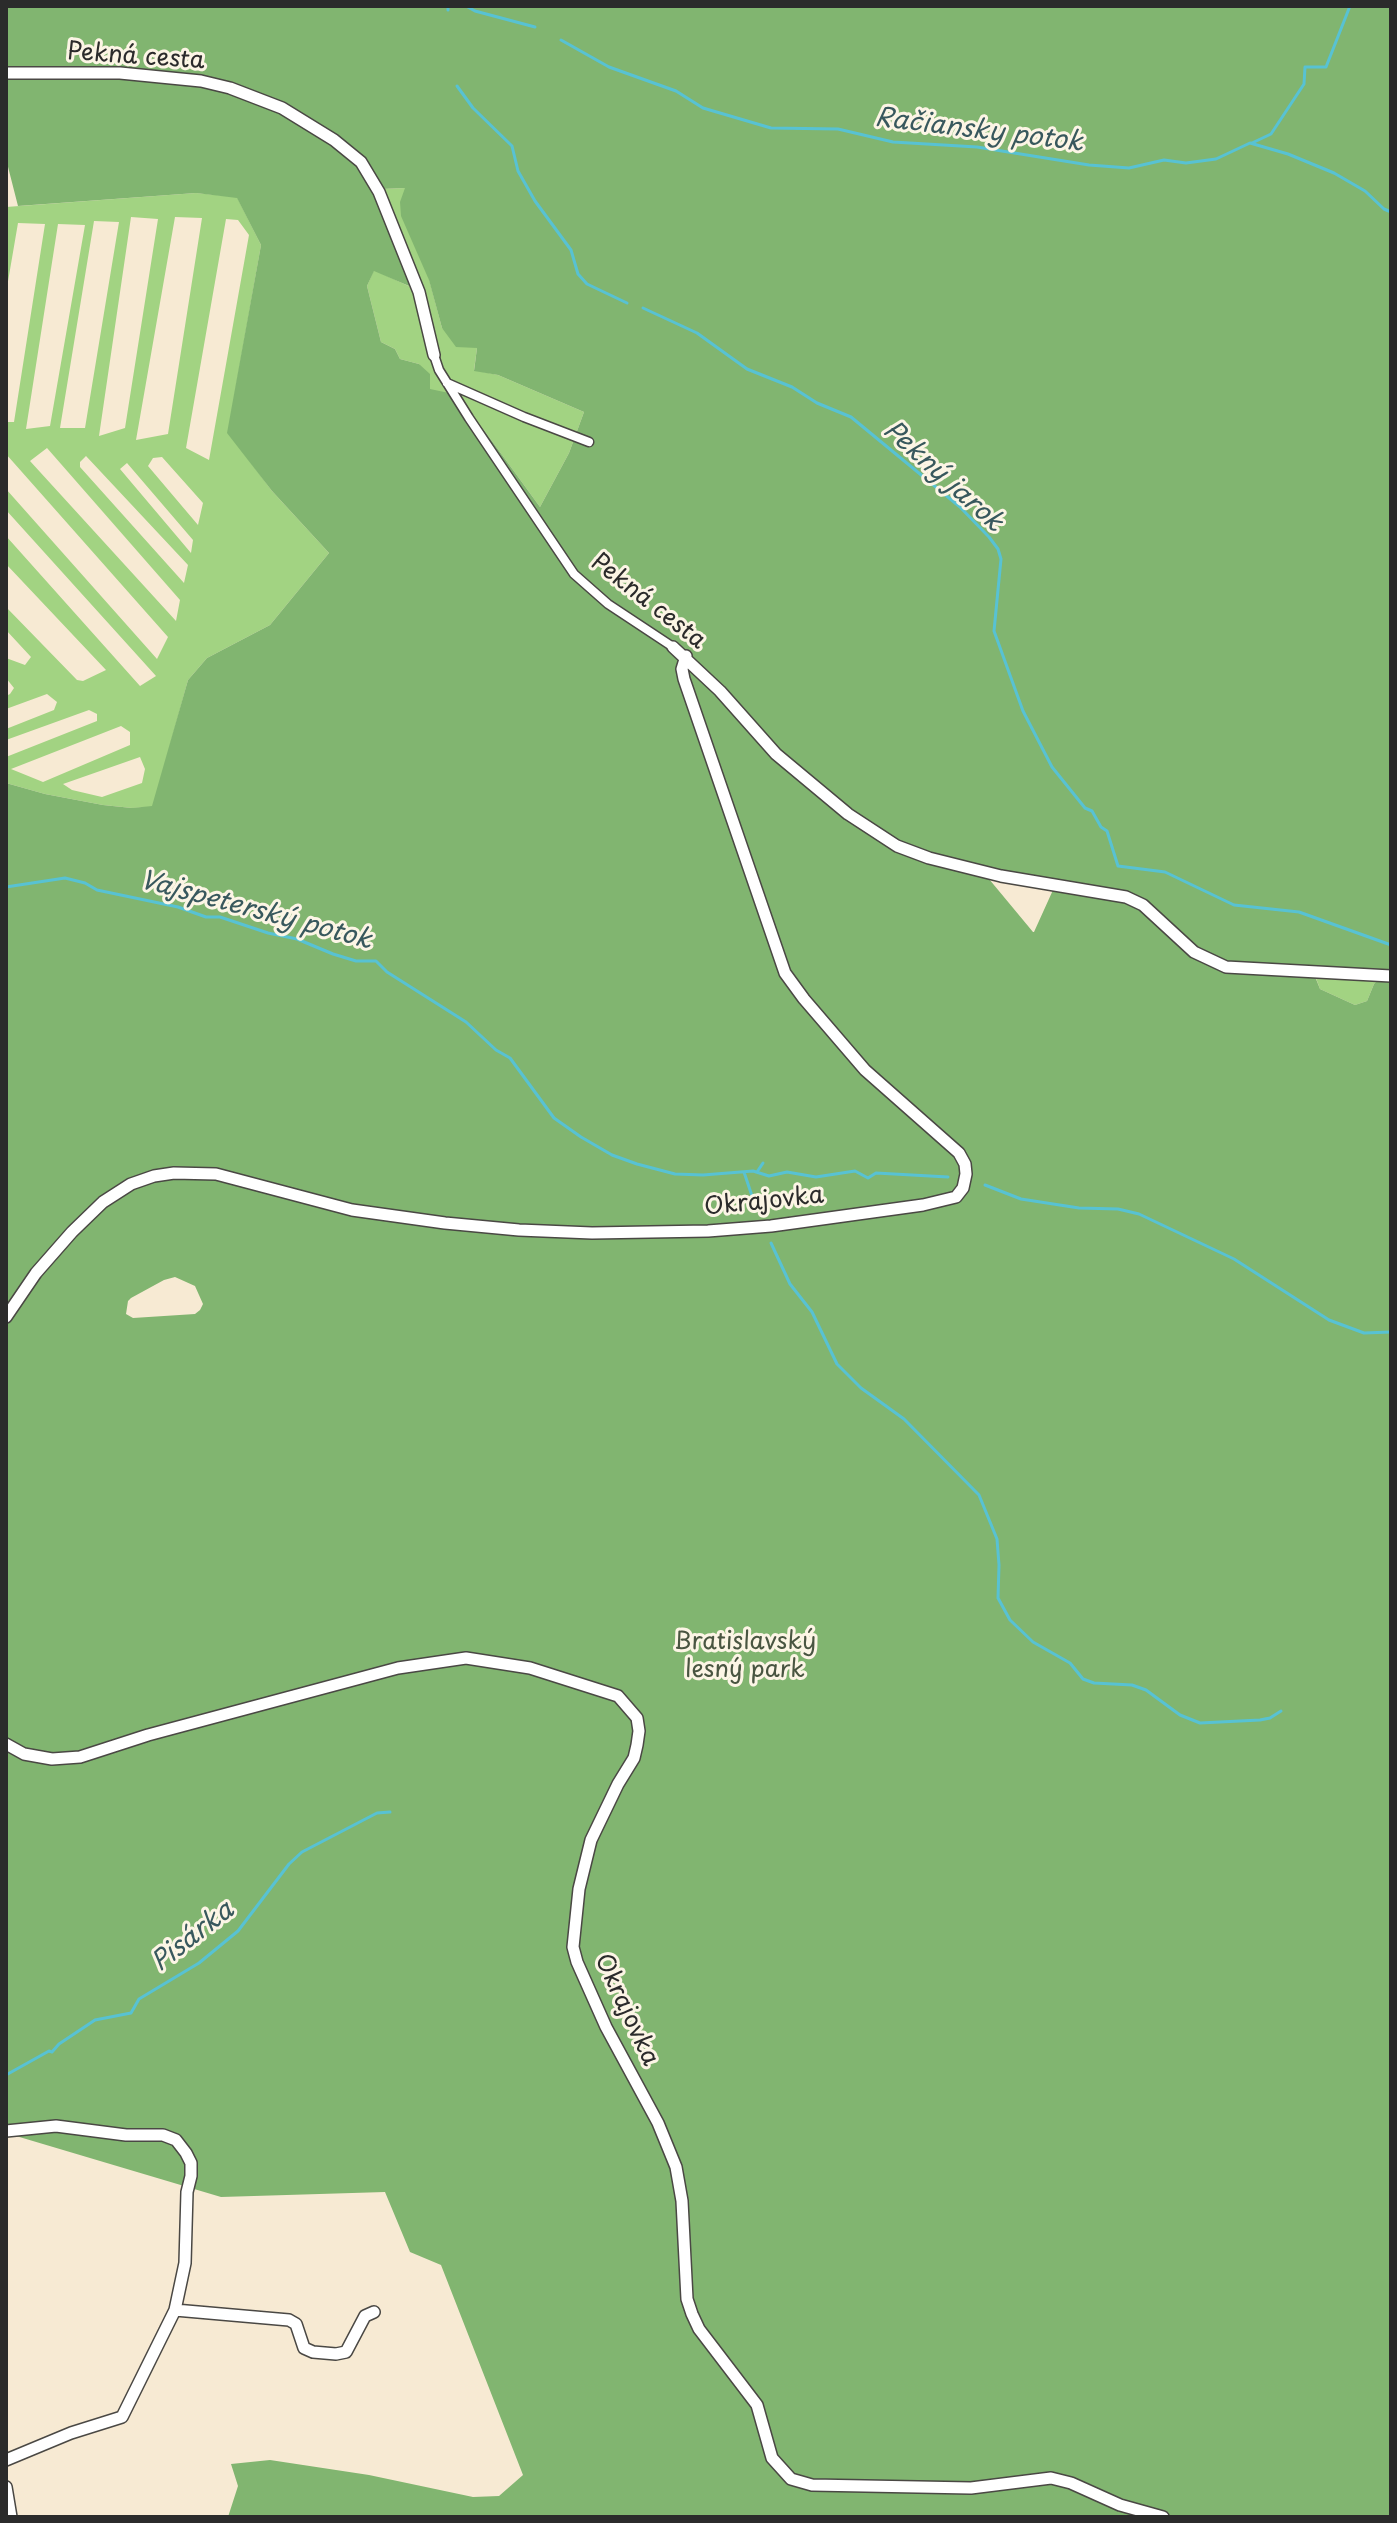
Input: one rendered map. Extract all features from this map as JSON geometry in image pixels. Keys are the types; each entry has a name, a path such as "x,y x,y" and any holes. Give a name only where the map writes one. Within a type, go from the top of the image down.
{"street":[{"name":"Pekná cesta","path":"6,73 120,73 201,81 230,88 282,108 334,140 361,162 379,192 417,285 434,355 447,383 574,574 608,604 686,656 776,754 848,814 897,846 929,858 1001,876 1126,897 1143,905 1194,952 1226,967 1391,976"},
{"path":"447,383 589,442"},
{"name":"Okrajovka","path":"6,1317 36,1273 103,1202 131,1184 174,1173 216,1174 352,1210 414,1219 519,1230 592,1233 708,1231 771,1226 944,1202 956,1197 965,1179 965,1164 959,1153 865,1070 785,973 684,679 682,669 686,656"},
{"name":"Okrajovka","path":"6,1744 24,1754 52,1759 80,1757 148,1735 398,1668 466,1658 530,1668 618,1696 637,1718 637,1745 634,1758 591,1840 579,1889 573,1947 600,2015 658,2123 676,2167 682,2201 687,2299 692,2314 699,2329 757,2405 772,2458 791,2479 812,2485 971,2488 1051,2478 1071,2483 1120,2505 1163,2517"},
{"path":"6,2131 67,2126 126,2135 163,2135 176,2140 191,2163 185,2263 175,2310 122,2417 71,2433 6,2460"},
{"path":"175,2310 289,2320 296,2324 304,2348 336,2354 346,2352 365,2316 374,2312"},
{"path":"6,2487 11,2517"}],"green space":[{"name":"Bratislavský lesný park","path":"6,6 1391,6 1391,2517 228,2517 238,2486 231,2464 270,2460 369,2475 473,2497 499,2496 523,2475 441,2265 410,2252 385,2192 221,2197 6,2133 6,783 103,805 132,808 152,806 188,680 207,658 270,625 329,553 272,491 227,433 261,245 237,198 196,193 18,206 6,159","holes":["405,188 400,202 401,216 429,280 442,328 456,347 477,348 474,371 498,375 584,412 569,453 540,507 484,430 449,393 430,389 430,374 419,364 400,359 395,349 381,342 367,286 374,271 416,289 382,189","989,879 1053,890 1033,932","1314,974 1382,975 1374,984 1367,1001 1355,1005 1320,989","175,1277 195,1286 203,1304 200,1310 195,1314 133,1318 126,1314 131,1298"]},
{"path":"405,188 442,328 477,348 474,370 498,375 584,412 569,453 540,507 484,430 429,389 419,364 400,359 395,349 381,342 367,286 374,270 415,289 382,189"},
{"path":"196,193 237,197 261,245 228,432 272,491 329,553 270,625 207,658 188,680 153,807 103,805 6,783 6,757 97,721 97,714 89,710 6,740 6,729 54,710 57,702 47,694 6,709 6,696 14,688 6,678 6,658 25,665 31,657 6,630 6,607 77,680 83,681 106,670 6,564 6,536 140,686 156,676 6,510 6,489 157,659 168,637 6,454 6,422 14,422 45,224 18,223 6,293 6,207","holes":["131,217 158,219 125,428 99,436","175,217 202,218 168,434 136,440","226,219 238,220 249,235 209,460 186,448","94,221 119,222 85,428 60,428","58,224 85,225 50,426 26,429","47,448 180,600 176,621 30,461","86,456 188,565 184,583 80,467","162,457 203,503 198,525 148,466 153,458","127,463 193,540 191,553 120,469","121,726 130,732 130,745 43,782 11,769","140,757 145,769 142,783 102,797 72,790 63,784"]},
{"path":"1314,973 1383,975 1374,984 1367,1001 1355,1005 1320,989"}],"waterway":[{"name":"Račiansky potok","path":"466,6 535,27"},
{"path":"1252,143 1271,134 1304,84 1305,67 1326,67 1350,6"},
{"name":"Račiansky potok","path":"561,40 609,67 676,91 703,108 771,128 838,129 893,142 977,147 1089,165 1129,168 1164,160 1186,163 1216,159 1250,143 1288,154 1334,173 1365,191 1391,212"},
{"name":"Pekný jarok","path":"457,86 473,108 512,146 518,171 535,201 571,250 578,274 587,284 627,303"},
{"name":"Pekný jarok","path":"643,308 697,333 747,369 792,387 817,403 851,417 960,507 989,537 1001,559 994,631 1023,711 1052,767 1107,831 1118,866 1165,872 1234,905 1299,912 1391,945"},
{"name":"Vajspeterský potok","path":"6,887 65,878 97,890 178,907 206,917 220,917 297,939 356,961 376,961 387,972 466,1022 496,1050 510,1058 554,1118 612,1155 637,1164 675,1174 753,1171 769,1176 787,1172 816,1177 855,1171 868,1178 876,1173 948,1177"},
{"path":"757,1172 763,1163"},
{"path":"744,1172 755,1205"},
{"name":"Vajspeterský potok","path":"985,1185 1021,1199 1139,1214 1234,1259 1329,1320 1364,1333 1391,1332"},
{"path":"771,1243 790,1284 812,1312 837,1364 861,1388 904,1419 979,1495 997,1539 998,1598 1010,1620 1033,1642 1070,1663 1083,1679 1094,1683 1132,1685 1146,1690 1180,1715 1200,1723 1260,1720 1281,1711"},
{"name":"Pisárka","path":"6,2075 52,2052 95,2020 131,2013 139,1999 199,1963 238,1931 289,1864 302,1852 377,1813 390,1812"}]}
